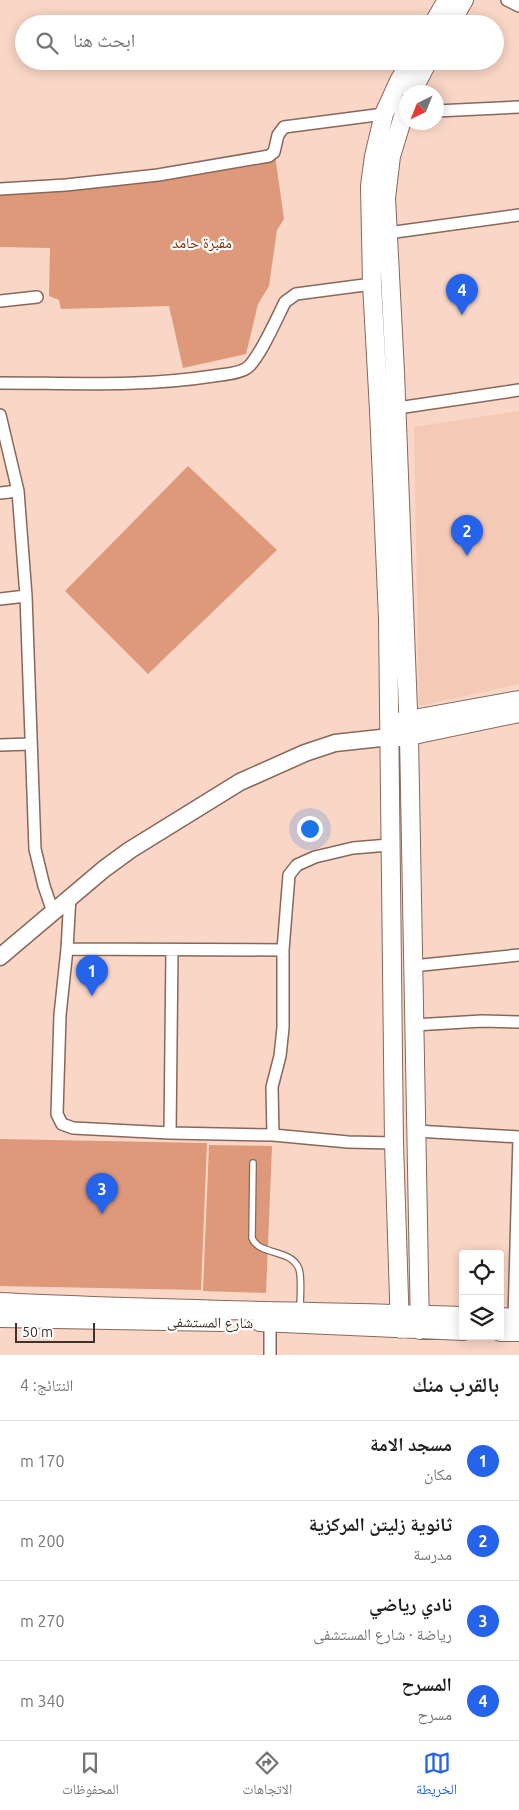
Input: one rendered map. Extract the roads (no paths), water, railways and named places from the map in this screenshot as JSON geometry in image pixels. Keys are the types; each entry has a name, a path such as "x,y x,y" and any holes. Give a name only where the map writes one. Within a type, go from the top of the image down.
{"main road":[{"path":"438,15 446,0"},
{"path":"455,15 464,0"},
{"path":"406,70 384,114 374,156 370,186 372,284 388,409 409,729 419,1322"},
{"path":"416,85 423,70"},
{"path":"399,130 390,156 386,198 388,233 390,845 394,1143 400,1321"},
{"path":"409,729 519,700"},
{"path":"0,957 70,896 130,850 240,782 305,753 335,743 389,730 409,729 519,712"},
{"name":"شارع المستشفى","path":"0,1302 112,1307 300,1311 419,1322"},
{"path":"419,1322 459,1317"},
{"name":"شارع المستشفى","path":"0,1318 270,1322 400,1321"},
{"path":"419,1322 459,1330"}],"street":[{"path":"507,0 519,6"},
{"path":"444,111 519,107"},
{"path":"0,189 66,185 158,175 269,156 274,152 278,135 284,127 384,114"},
{"path":"388,233 519,215"},
{"path":"0,383 95,383 185,380 236,372 245,369 255,358 285,302 292,296 372,284"},
{"path":"0,301 36,297"},
{"path":"388,409 519,390"},
{"path":"0,415 18,491 26,596 35,849 44,886 53,912"},
{"path":"0,493 18,491"},
{"path":"0,599 26,596"},
{"path":"0,745 30,744"},
{"path":"273,1135 272,1087 280,1056 283,1028 283,950 289,875 293,868 315,857 353,848 390,845"},
{"path":"70,896 60,1015 57,1114 62,1124 73,1128 170,1133 273,1135 348,1142 394,1143"},
{"path":"67,949 283,950"},
{"path":"170,1133 172,950"},
{"path":"414,966 519,955"},
{"path":"414,1025 482,1021 519,1022"},
{"path":"416,1131 519,1137 513,1321"},
{"path":"270,1322 270,1355"}],"lane":[{"path":"253,1163 252,1238 258,1246 294,1261 300,1271 300,1311"}],"place":[{"name":"المسرح","path":"462,315"},
{"name":"ثانوية زليتن المركزية","path":"467,556"},
{"name":"مسجد الامة","path":"92,996"},
{"name":"نادي رياضي","path":"102,1214"}],"park label":[{"name":"مقبرة حامد","path":"202,242"}]}
